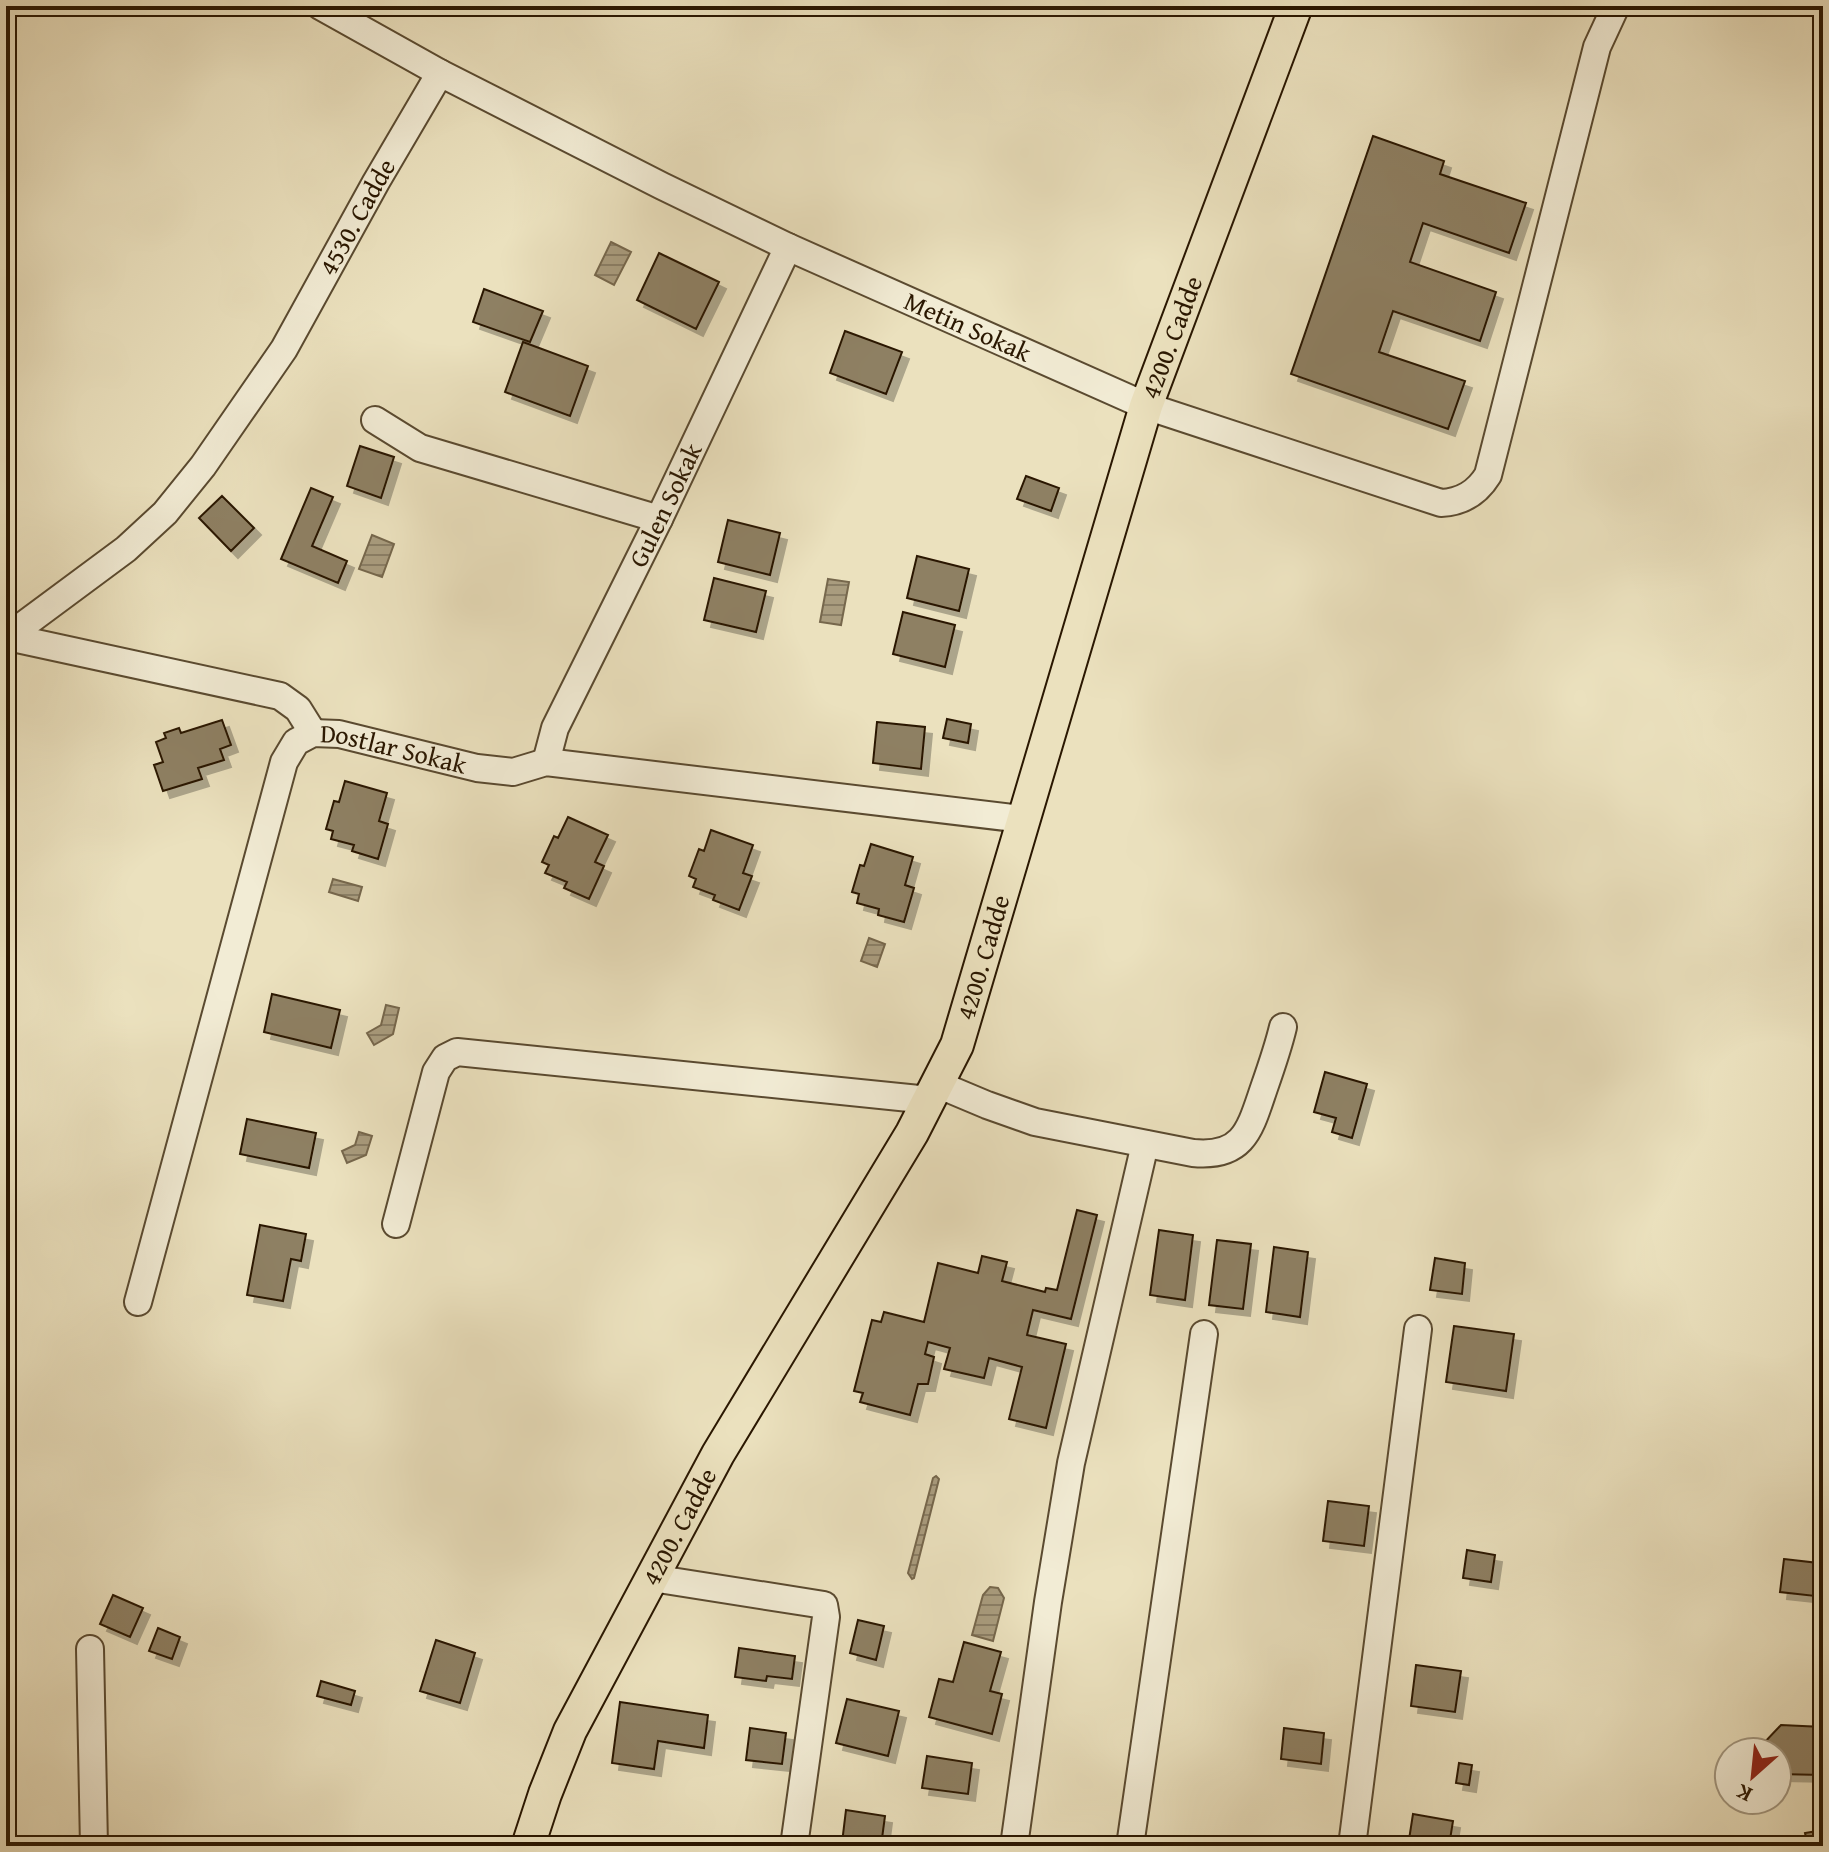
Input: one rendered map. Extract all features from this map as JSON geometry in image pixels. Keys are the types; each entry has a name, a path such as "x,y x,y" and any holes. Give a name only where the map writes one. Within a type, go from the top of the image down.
{"main road":[{"name":"4200. Cadde","path":"528,1846 570,1731 718,1454 912,1133 957,1045 1146,406 1296,6"}],"street":[{"path":"320,6 440,73 788,247"},
{"name":"Metin Sokak","path":"788,247 1146,406 1441,503 1460,500 1476,490 1488,475 1597,47 1616,6"},
{"name":"4530. Cadde","path":"7,638 126,549 165,513 203,466 284,349 440,73"},
{"name":"Gulen Sokak","path":"546,762 555,728 659,519 788,247"},
{"path":"375,420 420,448 659,519"},
{"path":"7,638 280,696 298,709 313,733"},
{"name":"Dostlar Sokak","path":"138,1302 284,762 296,742 313,733 339,734 477,768 513,772 546,762 1022,819"},
{"path":"396,1224 436,1072 445,1058 457,1052 933,1092 987,1105 1035,1122 1205,1154 1218,1153 1238,1143 1250,1129 1283,1027"},
{"path":"1014,1846 1071,1463 1145,1144"},
{"path":"1352,1846 1418,1329"},
{"path":"1130,1846 1204,1334"},
{"path":"652,1578 824,1605 826,1617 794,1846"},
{"path":"90,1649 94,1846"}],"shaded area":[{"path":"611,242 631,252 614,285 595,275"},
{"path":"372,535 394,544 382,577 359,569"},
{"path":"828,579 849,582 841,625 820,622"},
{"path":"333,879 362,887 358,901 329,892"},
{"path":"869,938 885,944 877,967 861,961"},
{"path":"386,1005 399,1008 393,1034 374,1045 367,1033 381,1025"},
{"path":"359,1132 372,1136 366,1155 347,1163 342,1151 355,1145"},
{"path":"936,1476 939,1479 912,1579 908,1573"},
{"path":"990,1587 998,1588 1004,1598 993,1641 972,1635 983,1595"}],"building":[{"path":"1373,136 1444,161 1440,174 1526,203 1509,253 1423,223 1410,262 1496,292 1480,341 1393,311 1379,352 1465,381 1448,429 1291,374"},
{"path":"659,253 719,282 696,329 637,300"},
{"path":"484,289 543,311 530,342 473,322"},
{"path":"845,331 902,352 886,394 830,373"},
{"path":"523,342 588,366 570,416 505,392"},
{"path":"360,446 394,457 381,498 347,486"},
{"path":"1026,476 1059,488 1051,511 1017,499"},
{"path":"311,488 333,497 312,546 347,561 338,583 281,559"},
{"path":"222,496 254,528 231,551 199,518"},
{"path":"728,520 780,533 770,575 718,562"},
{"path":"917,556 969,569 959,611 907,598"},
{"path":"714,578 766,591 756,632 704,620"},
{"path":"903,612 955,625 945,667 893,654"},
{"path":"947,719 971,724 968,743 943,738"},
{"path":"222,720 231,745 220,749 224,760 198,768 202,779 163,791 154,765 163,762 156,742 166,738 164,733 179,728 181,733"},
{"path":"877,722 925,727 921,769 873,763"},
{"path":"345,781 387,793 379,821 388,824 378,859 352,851 354,845 331,839 333,831 326,829 334,801 339,802"},
{"path":"568,817 608,835 595,862 604,866 589,899 564,888 567,882 545,873 549,865 542,862 554,836 558,838"},
{"path":"711,830 753,845 743,873 752,876 739,910 713,900 715,895 693,887 696,879 689,876 699,849 704,851"},
{"path":"871,844 913,857 905,885 914,888 904,922 878,915 879,909 857,903 859,894 852,892 860,865 864,866"},
{"path":"272,994 340,1010 331,1048 264,1032"},
{"path":"1325,1072 1367,1084 1352,1138 1332,1132 1336,1118 1314,1112"},
{"path":"247,1119 316,1133 309,1168 240,1154"},
{"path":"1077,1210 1097,1215 1071,1319 1033,1310 1027,1335 1066,1344 1046,1428 1009,1419 1022,1367 989,1358 984,1378 944,1369 950,1348 928,1342 925,1354 934,1357 928,1384 918,1384 910,1415 860,1402 863,1393 854,1391 872,1320 881,1322 884,1312 924,1322 938,1263 978,1273 982,1256 1007,1262 1002,1281 1045,1292 1046,1288 1057,1290"},
{"path":"260,1225 306,1234 301,1261 291,1259 283,1301 247,1295"},
{"path":"1159,1230 1193,1235 1185,1300 1150,1295"},
{"path":"1217,1240 1251,1244 1243,1309 1209,1305"},
{"path":"1274,1247 1308,1252 1300,1317 1266,1312"},
{"path":"1435,1258 1465,1263 1462,1294 1430,1290"},
{"path":"1454,1326 1514,1334 1506,1391 1446,1382"},
{"path":"1328,1501 1369,1506 1364,1546 1323,1541"},
{"path":"1467,1550 1495,1555 1491,1582 1463,1578"},
{"path":"1784,1559 1818,1563 1815,1596 1780,1592"},
{"path":"113,1595 143,1608 130,1637 100,1624"},
{"path":"858,1620 884,1626 876,1660 850,1653"},
{"path":"158,1628 180,1637 172,1659 149,1651"},
{"path":"436,1640 475,1653 460,1703 420,1691"},
{"path":"964,1642 1001,1652 990,1691 1002,1694 992,1734 929,1717 939,1679 953,1682"},
{"path":"739,1648 795,1656 792,1679 767,1676 766,1681 735,1677"},
{"path":"1416,1665 1461,1671 1455,1712 1411,1706"},
{"path":"321,1681 355,1691 351,1705 317,1696"},
{"path":"847,1699 899,1711 888,1756 836,1743"},
{"path":"620,1702 708,1715 704,1748 658,1741 654,1769 612,1763"},
{"path":"1781,1725 1823,1727 1823,1775 1793,1774 1793,1736 1771,1736"},
{"path":"750,1728 786,1733 782,1764 746,1760"},
{"path":"1284,1728 1324,1733 1321,1764 1281,1759"},
{"path":"927,1756 972,1763 968,1794 922,1788"},
{"path":"1459,1763 1472,1765 1469,1785 1456,1783"},
{"path":"846,1810 885,1816 881,1846 842,1843"},
{"path":"1413,1814 1453,1821 1449,1846 1408,1846"},
{"path":"1823,1830 1823,1846 1808,1846 1805,1833"}]}
